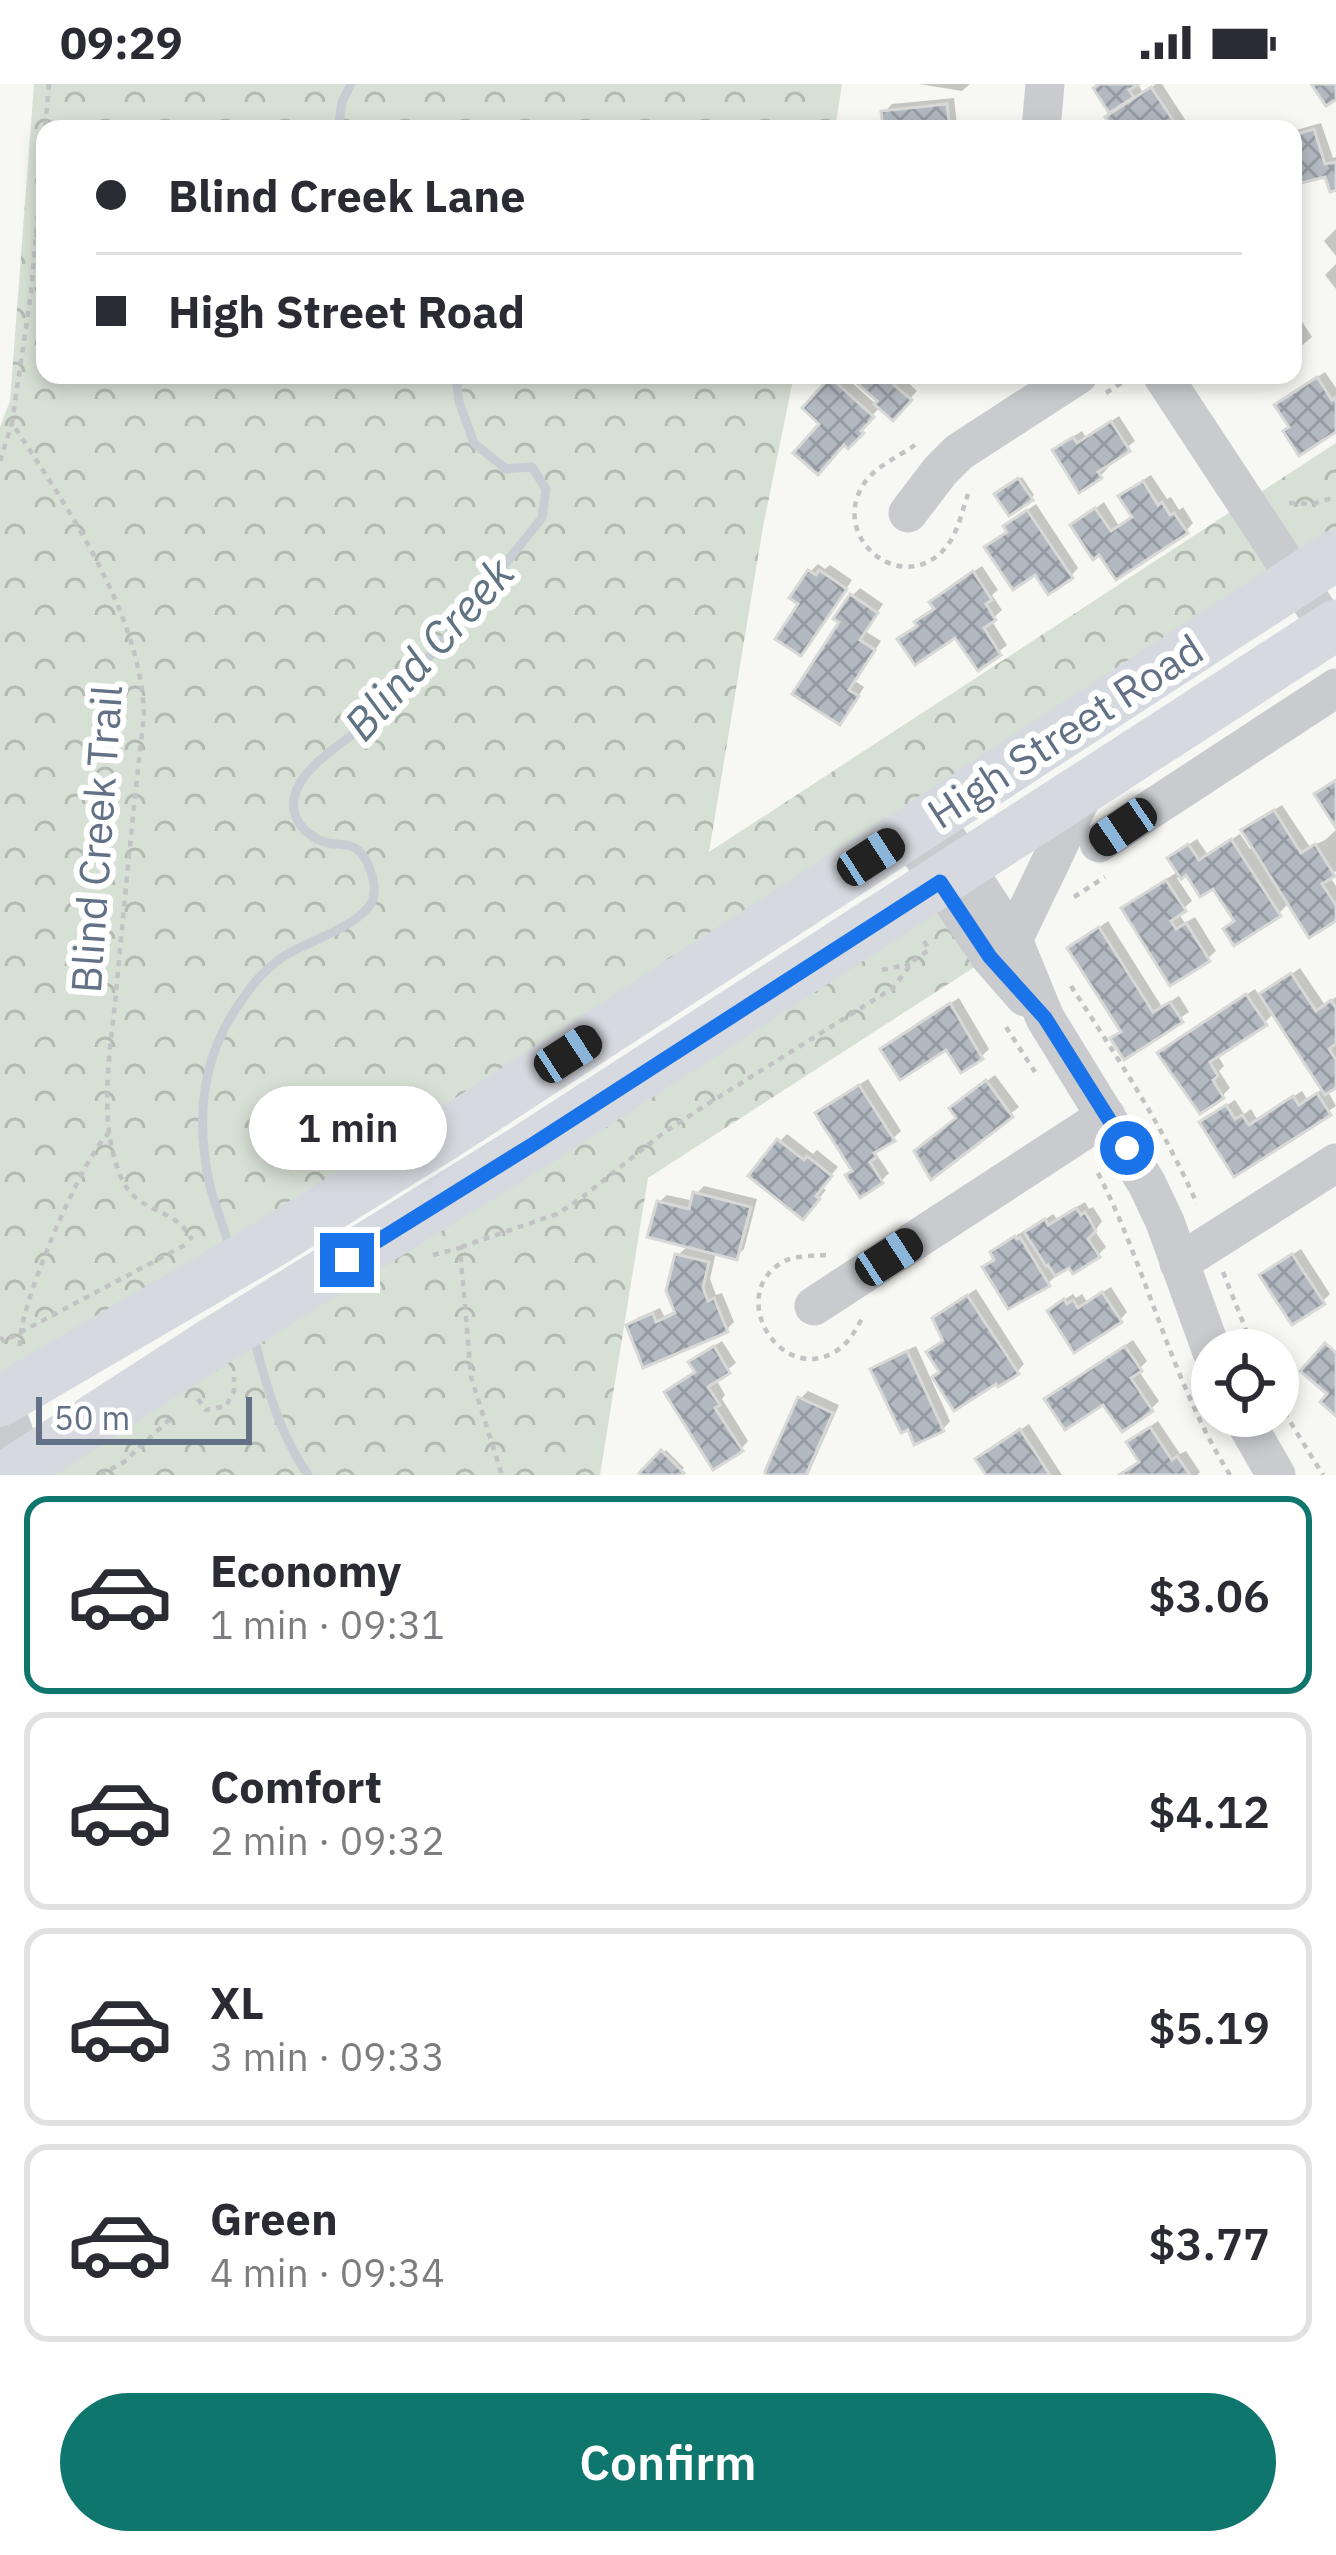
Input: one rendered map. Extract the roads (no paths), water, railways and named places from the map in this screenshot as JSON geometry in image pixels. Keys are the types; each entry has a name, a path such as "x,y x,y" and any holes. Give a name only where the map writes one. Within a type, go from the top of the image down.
{"main road":[{"name":"High Street Road","path":"8,1419 184,1268 262,1248 451,1131 1316,567"},
{"name":"High Street Road","path":"8,1419 212,1344 532,1145 1332,627"}],"street":[{"path":"1042,120 1045,84"},
{"path":"908,513 959,452 1064,384"},
{"path":"1169,384 1316,567 1332,627"},
{"path":"1099,843 1336,688"},
{"path":"1012,940 1088,786"},
{"name":"High Street Road","path":"1088,786 1148,811"},
{"path":"921,825 953,874 1012,940 1045,1018 1147,1184 1204,1329"},
{"path":"953,874 990,957 1045,1018"},
{"path":"814,1306 1106,1116"},
{"path":"1179,1262 1336,1163"},
{"path":"1254,1437 1276,1475"}],"waterway":[{"name":"Blind Creek","path":"339,120 351,84"},
{"name":"Blind Creek","path":"229,1247 210,1186 203,1140 204,1095 214,1052 235,1010 263,974 284,956 353,921 374,896 374,882 359,851 319,840 299,823 294,807 297,789 313,766 374,718 405,685 542,518 546,489 532,467 506,469 474,443 457,384"},
{"name":"Blind Creek","path":"254,1338 282,1426 308,1475"}]}
